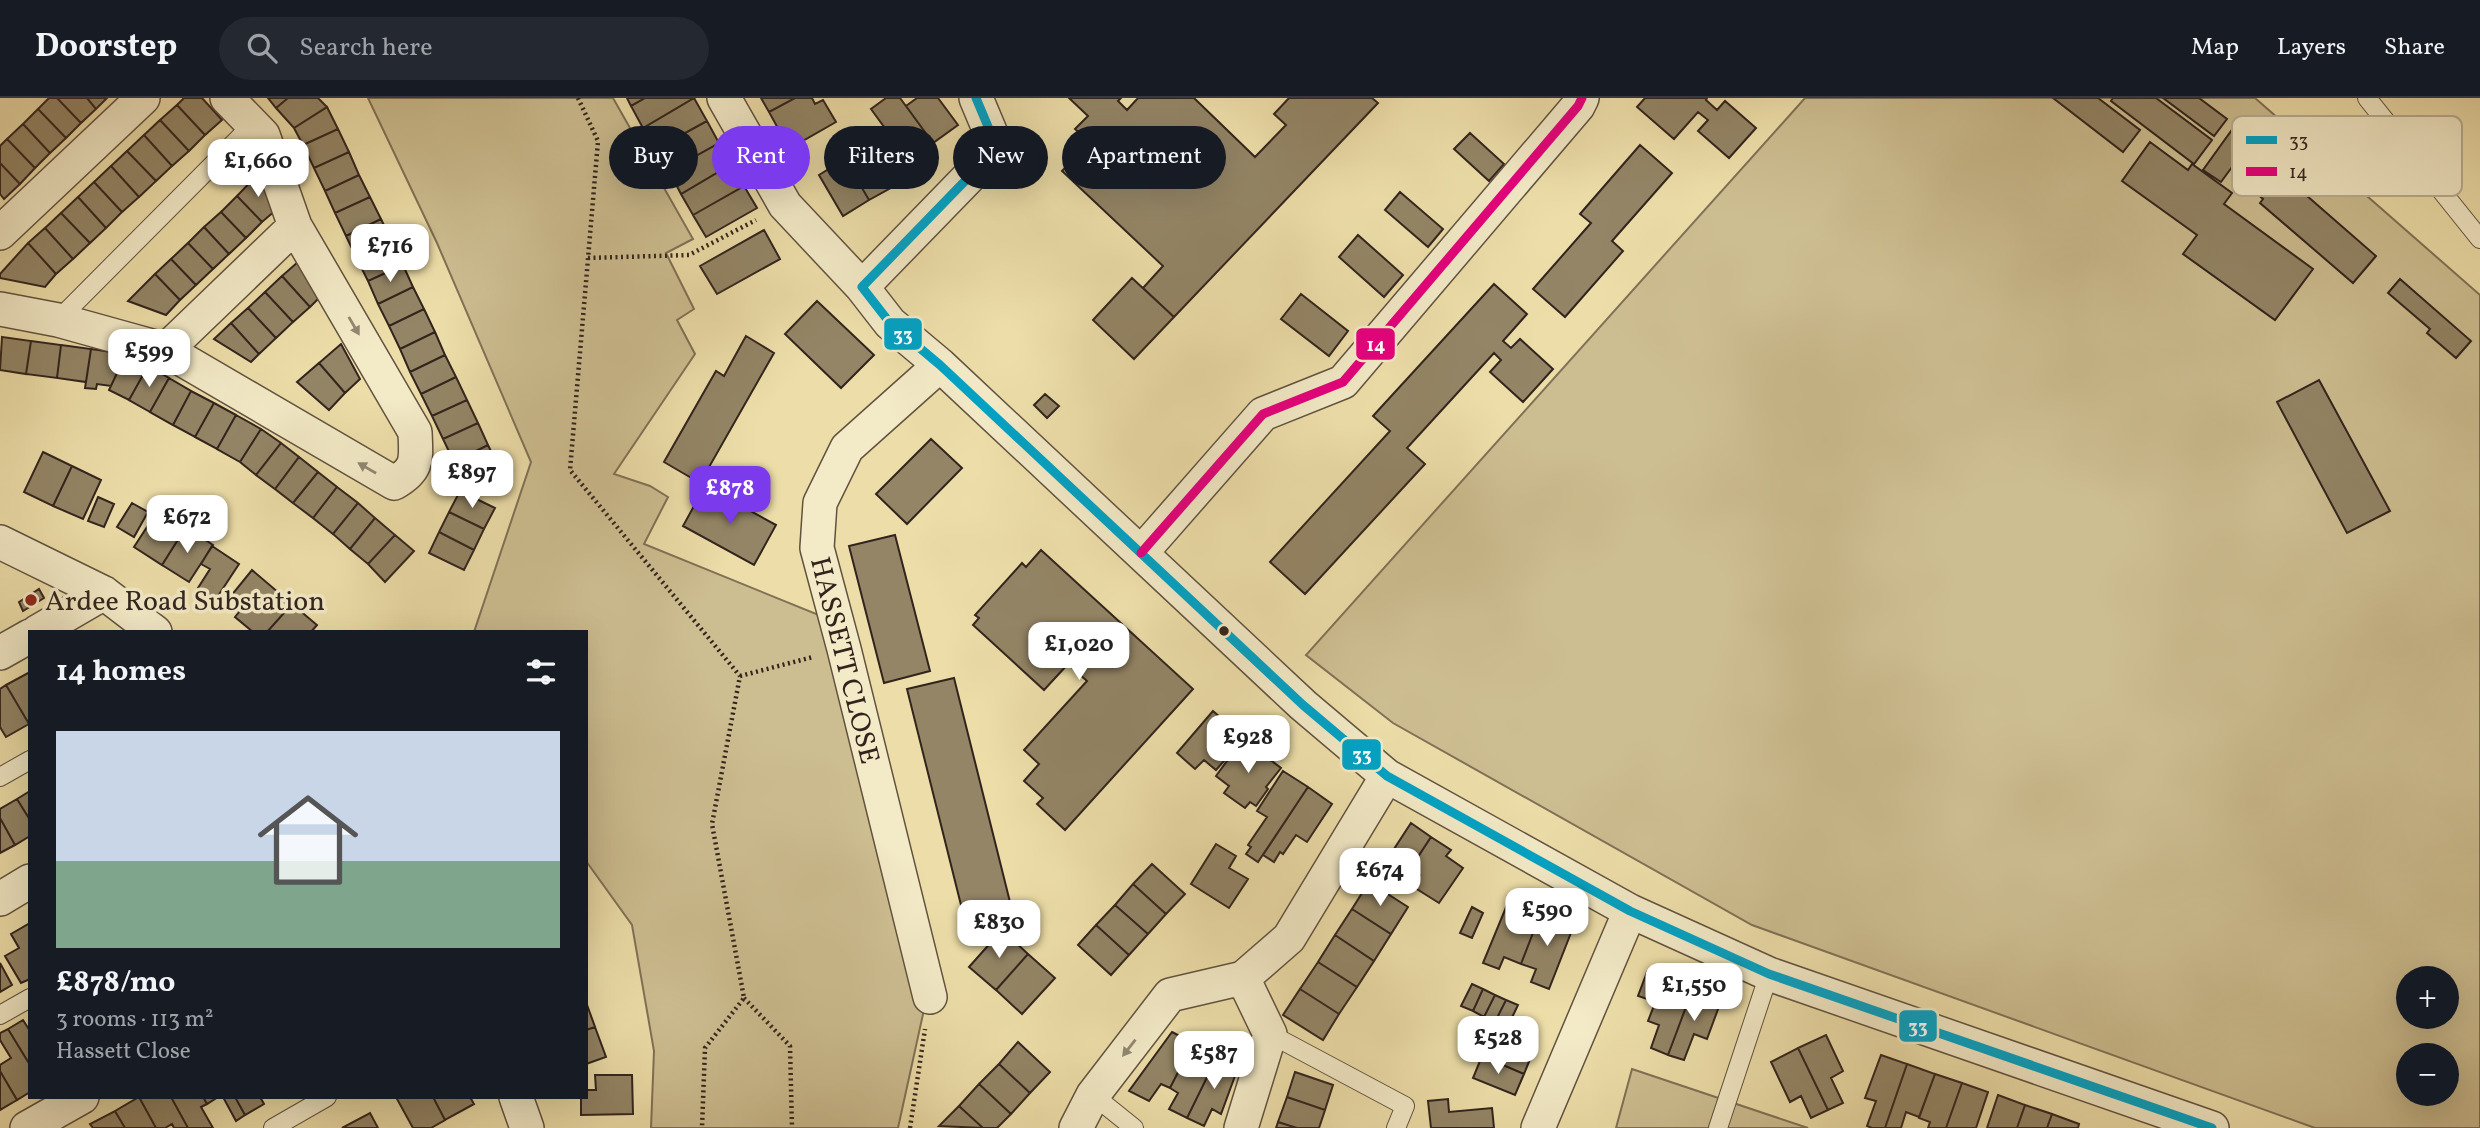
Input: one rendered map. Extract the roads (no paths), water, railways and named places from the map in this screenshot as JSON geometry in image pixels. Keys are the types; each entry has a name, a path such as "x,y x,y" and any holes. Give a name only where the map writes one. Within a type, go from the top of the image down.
{"street":[{"path":"0,233 143,98"},
{"path":"0,309 58,320 166,350 394,483 409,475 416,456 415,432 295,226 262,135 227,98"},
{"path":"724,98 785,205 862,286 890,323 940,365 1303,705 1387,776 1630,911 1769,974 2212,1128"},
{"path":"862,286 997,148 976,98"},
{"path":"1141,553 1263,414 1343,382 1569,117 1582,98"},
{"path":"166,350 295,226"},
{"name":"HASSETT CLOSE","path":"930,997 817,548 820,503 847,448 940,365"},
{"path":"0,542 104,593 152,630"},
{"path":"40,630 104,593"},
{"path":"0,653 28,637"},
{"path":"1076,1128 1093,1095 1170,995 1243,978 1289,938 1387,776"},
{"path":"0,899 28,882"},
{"path":"1538,1128 1630,911"},
{"path":"1241,1128 1270,1034 1243,978"},
{"path":"27,1128 78,1099"}],"lane":[{"path":"2367,98 2381,116"},
{"path":"58,320 252,125"},
{"path":"2446,196 2480,239"},
{"path":"0,777 28,761"},
{"path":"1718,1128 1769,974"},
{"path":"0,1015 28,999"},
{"path":"1270,1034 1405,1105 1396,1128"},
{"path":"1093,1095 1134,1128"},
{"path":"273,1128 324,1099"}],"place":[{"name":"Ardee Road Substation","path":"31,600"}]}
